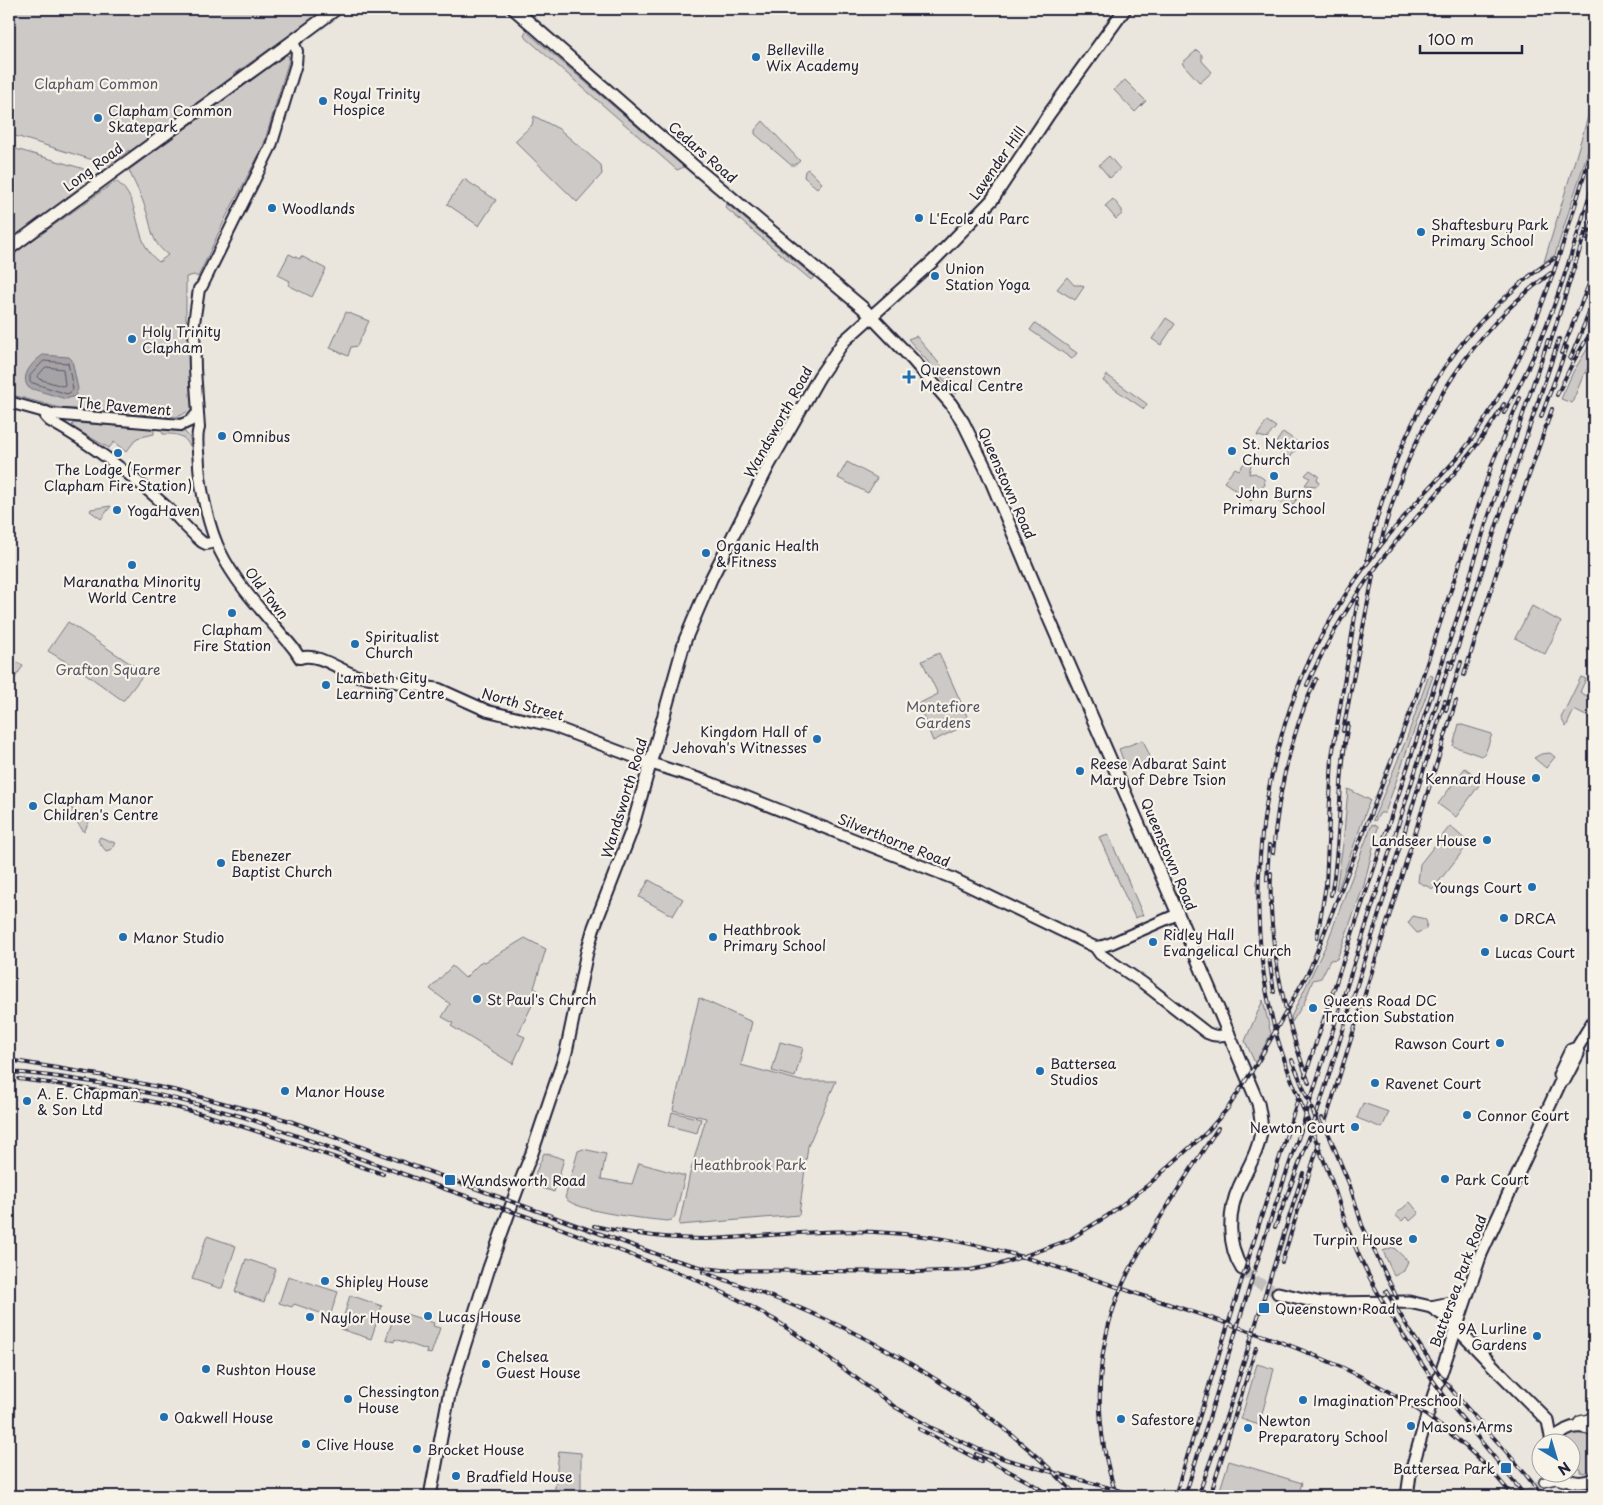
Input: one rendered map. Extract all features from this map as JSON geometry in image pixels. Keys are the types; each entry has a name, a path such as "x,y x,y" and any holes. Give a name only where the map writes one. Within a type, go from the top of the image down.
{"main road":[{"name":"Long Road","path":"9,249 113,171 240,82 336,9"},
{"name":"Cedars Road","path":"514,9 695,167 872,316"},
{"name":"Lavender Hill","path":"872,316 933,260 992,200 1049,114 1125,9"},
{"name":"Old Town","path":"293,42 297,51 296,64 271,146 199,289 194,323 199,428 196,435 202,485 216,542 227,563 248,594 300,658"},
{"name":"Wandsworth Road","path":"430,1496 449,1395 489,1268 532,1153 566,1052 594,927 631,832 685,640 716,569 770,465 819,377 840,346 872,316"},
{"name":"Queenstown Road","path":"872,316 951,404 963,422 986,469 1044,608 1256,1097 1261,1119 1259,1144 1237,1192 1232,1217 1232,1246 1236,1259 1242,1269"},
{"name":"The Pavement","path":"9,402 46,412 156,423 184,424 194,419 197,414"},
{"path":"46,412 46,417 50,421 100,452 118,466 165,506 202,542 206,544 216,542"},
{"path":"184,424 196,435"},
{"name":"North Street","path":"300,658 314,658 358,676 438,690 488,711 552,726 650,764"},
{"name":"Silverthorne Road","path":"650,764 734,791 952,878 1095,947 1100,954 1207,1033 1213,1036 1222,1036 1229,1033"},
{"path":"1095,947 1112,943 1178,914"},
{"path":"1112,943 1110,948 1116,964"},
{"name":"Battersea Park Road","path":"1407,1496 1410,1475 1430,1406 1457,1329 1466,1296 1496,1221 1560,1084 1565,1079 1578,1054 1577,1048 1594,1020"},
{"path":"1278,1293 1321,1304 1409,1302 1430,1307 1446,1317 1548,1421 1551,1432"},
{"path":"1430,1307 1450,1303 1466,1296"},
{"path":"1548,1421 1558,1422 1572,1428"},
{"path":"1564,1432 1572,1428 1586,1427 1594,1430"},
{"path":"1575,1482 1592,1481"}],"street":[{"path":"1572,1428 1580,1421 1589,1419 1594,1414"}],"green space":[{"name":"Clapham Common","path":"9,9 326,9 233,75 238,75 109,165 9,134"},
{"path":"526,31 684,167 677,170 524,36"},
{"path":"1197,50 1202,55 1202,61 1212,72 1200,83 1182,63"},
{"path":"286,55 289,56 289,60 263,147 226,217 198,277 194,275 186,277 186,317 192,408 176,417 60,408 9,394 9,257 116,181 125,189 131,199 144,244 150,254 159,262 168,255 155,240 144,205 129,170"},
{"path":"1125,80 1146,101 1135,112 1114,90"},
{"path":"1594,97 1594,132 1555,255 1544,262"},
{"path":"534,116 559,129 601,165 602,174 577,202 515,141 532,125"},
{"path":"763,121 800,161 795,165 791,165 755,134 755,130"},
{"path":"9,147 92,173 90,184 81,187 9,244"},
{"path":"1109,156 1120,169 1110,178 1099,165"},
{"path":"808,169 822,183 817,188 804,177 805,171"},
{"path":"464,179 496,200 479,226 447,204"},
{"path":"1113,199 1122,210 1122,214 1116,219 1105,206"},
{"path":"727,204 814,277 811,280 727,209 725,207"},
{"path":"289,254 300,259 301,256 326,269 312,297 288,285 290,281 278,275"},
{"path":"1067,277 1074,285 1082,285 1084,287 1075,300 1057,289"},
{"path":"346,312 369,321 357,346 351,347 348,356 330,348"},
{"path":"1166,318 1175,324 1161,345 1152,339"},
{"path":"1035,323 1077,353 1072,359 1030,330"},
{"path":"916,336 960,388 956,394 908,339"},
{"path":"1594,338 1594,358 1583,376 1572,403 1561,399 1573,372"},
{"path":"1107,375 1147,404 1144,409 1103,381"},
{"path":"1267,421 1276,427 1267,438 1257,436"},
{"path":"73,423 149,428 154,429 154,434 137,438 126,452 114,442 109,448 72,427"},
{"path":"161,430 185,432 190,438 190,446 182,437 163,434"},
{"path":"1283,432 1300,444 1289,459 1273,447"},
{"path":"847,462 877,478 868,493 838,478"},
{"path":"1245,462 1251,464 1249,474 1255,473 1264,479 1265,485 1251,501 1224,482 1235,468 1239,470"},
{"path":"1310,470 1319,476 1317,486 1305,485 1310,478 1305,475"},
{"path":"1285,487 1292,492 1290,497 1294,500 1297,499 1289,509 1277,500"},
{"path":"111,506 101,519 90,511 91,509"},
{"path":"1532,606 1561,622 1545,654 1515,638"},
{"name":"Grafton Square","path":"68,622 143,672 143,675 124,700 48,651"},
{"name":"Montefiore Gardens","path":"939,653 970,723 933,741 918,704 938,694 922,661"},
{"path":"9,657 23,666 14,679 9,675"},
{"path":"1429,675 1433,676 1385,813 1380,813 1375,821 1373,820 1406,740"},
{"path":"1581,677 1586,679 1580,692 1594,700 1594,720 1574,710 1566,727 1561,718"},
{"path":"1459,724 1492,734 1485,754 1481,756 1453,746"},
{"path":"1143,740 1151,759 1127,770 1119,749"},
{"path":"1550,753 1555,757 1546,768 1534,758 1541,754"},
{"path":"1465,768 1482,781 1456,817 1438,804"},
{"path":"1348,789 1370,800 1338,890 1336,890 1343,844"},
{"path":"70,808 91,818 84,832 69,811"},
{"path":"1372,824 1378,827 1364,885 1337,959 1330,960 1321,978 1313,980 1304,1003 1292,1022 1291,1017 1327,943"},
{"path":"1450,826 1469,843 1433,889 1418,882 1420,864"},
{"path":"1108,834 1143,915 1135,918 1099,837"},
{"path":"100,837 115,843 112,849 106,851 98,841"},
{"path":"649,880 683,899 673,916 639,897"},
{"path":"1413,916 1425,919 1427,923 1426,929 1417,933 1408,923"},
{"path":"525,938 546,949 534,988 539,991 518,1034 525,1037 513,1064 451,1026 453,1023 442,1017 450,1004 430,989 452,966 465,978 482,961 485,962"},
{"name":"Heathbrook Park","path":"699,998 752,1022 741,1065 801,1081 836,1081 808,1146 799,1215 679,1225 690,1173 706,1118 673,1110"},
{"path":"1263,1000 1271,1034 1255,1063 1245,1041"},
{"path":"780,1042 803,1048 795,1077 772,1071"},
{"path":"1363,1103 1389,1112 1382,1128 1357,1118"},
{"path":"672,1112 701,1119 697,1133 669,1126"},
{"path":"583,1149 606,1154 601,1179 632,1184 639,1163 685,1176 675,1216 672,1220 645,1219 597,1211 572,1203 565,1198 578,1151"},
{"path":"544,1153 564,1159 554,1192 531,1184"},
{"path":"1410,1202 1419,1213 1410,1221 1406,1217 1402,1221 1395,1215"},
{"path":"207,1236 236,1246 222,1288 192,1279"},
{"path":"1393,1247 1408,1261 1404,1271 1394,1276 1383,1251"},
{"path":"246,1259 276,1269 264,1302 235,1292"},
{"path":"288,1276 338,1292 329,1319 325,1318 326,1315 294,1304 292,1307 279,1303"},
{"path":"350,1295 382,1306 371,1339 340,1329"},
{"path":"395,1314 405,1317 406,1314 434,1323 433,1326 440,1328 431,1354 426,1353 427,1350 395,1339 394,1342 386,1339"},
{"path":"1257,1364 1274,1369 1259,1425 1241,1419"},
{"path":"1580,1432 1585,1433 1594,1439 1594,1468 1587,1473 1580,1472"},
{"path":"559,1451 581,1453 581,1496 554,1496"},
{"path":"1229,1461 1302,1483 1298,1496 1218,1496"}],"water":[{"path":"43,355 69,357 72,360 78,389 75,396 66,399 29,388 25,379 28,370"}],"tunnel":[{"path":"1242,1269 1255,1281 1278,1293"},
{"path":"1526,1496 1544,1482"}],"railway":[{"path":"1525,1496 1449,1402 1429,1374 1384,1304 1354,1244 1328,1170 1291,1077 1274,1026 1264,975 1259,922 1259,868 1264,815 1275,762 1289,711 1309,661 1333,615 1361,572 1403,518 1464,450 1499,397 1533,327 1547,291 1594,143"},
{"path":"1504,413 1519,386 1545,329 1566,270 1594,180"},
{"path":"1587,239 1594,216"},
{"path":"1549,347 1586,230"},
{"path":"1367,559 1391,473 1415,417 1445,366 1463,342 1497,304 1537,270 1555,258"},
{"path":"1561,353 1594,272"},
{"path":"1381,542 1392,503 1406,465 1423,428 1443,392 1466,358 1491,327 1520,298 1551,273"},
{"path":"1570,359 1594,301"},
{"path":"1557,395 1573,362 1594,327"},
{"path":"1451,669 1559,339"},
{"path":"1305,1076 1548,340"},
{"path":"1541,417 1567,347"},
{"path":"664,1257 704,1268 723,1270 916,1272 970,1270 1001,1264 1067,1241 1107,1216 1148,1185 1206,1133 1228,1108 1259,1060 1310,969 1414,703 1493,461 1520,398"},
{"path":"1307,685 1323,652 1361,588 1398,539 1477,445 1504,404"},
{"path":"1464,675 1509,533 1552,409"},
{"path":"1343,731 1373,576"},
{"path":"1317,938 1326,885 1332,756 1358,598"},
{"path":"1185,1496 1268,1227 1303,1124 1450,662"},
{"path":"1446,710 1461,662"},
{"path":"1273,853 1278,808 1287,764 1299,721 1316,679"},
{"path":"1275,1227 1309,1138 1445,701"},
{"path":"1324,1126 1456,701"},
{"path":"1331,895 1337,853 1342,767 1348,724"},
{"path":"1267,880 1269,845"},
{"path":"1271,873 1272,926 1275,953 1285,1006 1309,1083"},
{"path":"1269,957 1274,992"},
{"path":"9,1060 105,1076 178,1091 287,1120 670,1259"},
{"path":"1292,1060 1320,1129"},
{"path":"9,1072 53,1076 119,1087 184,1101 244,1117 549,1224 690,1277 739,1300 775,1320 895,1407 932,1428 980,1450 1008,1460 1139,1496"},
{"path":"19,1079 111,1093 202,1114 383,1174"},
{"path":"1175,1496 1299,1095"},
{"path":"1322,1118 1350,1186 1362,1225 1397,1298"},
{"path":"1117,1496 1109,1472 1101,1422 1101,1372 1109,1322 1121,1287 1137,1257 1174,1195 1218,1128"},
{"path":"1282,1262 1319,1143"},
{"path":"1198,1496 1230,1406 1303,1173"},
{"path":"594,1226 650,1236 693,1239 792,1233 890,1233 956,1241 1051,1265 1247,1330 1297,1348 1345,1369 1391,1393 1434,1421 1475,1455 1513,1496"},
{"path":"703,1272 809,1312 883,1348 918,1368 986,1414 1048,1467 1077,1496"},
{"path":"1386,1291 1446,1383 1522,1470 1542,1496"},
{"path":"1210,1496 1256,1348"},
{"path":"919,1429 981,1461"},
{"path":"976,1454 1029,1482 1050,1496"}],"place":[{"name":"Belleville Wix Academy","path":"756,57"},
{"name":"Royal Trinity Hospice","path":"323,101"},
{"name":"Clapham Common Skatepark","path":"98,118"},
{"name":"Woodlands","path":"272,208"},
{"name":"L'Ecole du Parc","path":"919,218"},
{"name":"Shaftesbury Park Primary School","path":"1421,232"},
{"name":"Union Station Yoga","path":"935,276"},
{"name":"Holy Trinity Clapham","path":"132,339"},
{"name":"Queenstown Medical Centre","path":"909,377"},
{"name":"Omnibus","path":"222,436"},
{"name":"St. Nektarios Church","path":"1232,451"},
{"name":"The Lodge (Former Clapham Fire Station)","path":"118,453"},
{"name":"John Burns Primary School","path":"1274,476"},
{"name":"YogaHaven","path":"117,510"},
{"name":"Organic Health & Fitness","path":"706,553"},
{"name":"Maranatha Minority World Centre","path":"132,565"},
{"name":"Clapham Fire Station","path":"232,613"},
{"name":"Spiritualist Church","path":"355,644"},
{"name":"Lambeth City Learning Centre","path":"326,685"},
{"name":"Kingdom Hall of Jehovah's Witnesses","path":"817,739"},
{"name":"Reese Adbarat Saint Mary of Debre Tsion","path":"1080,771"},
{"name":"Kennard House","path":"1536,778"},
{"name":"Clapham Manor Children's Centre","path":"33,806"},
{"name":"Landseer House","path":"1487,840"},
{"name":"Ebenezer Baptist Church","path":"221,863"},
{"name":"Youngs Court","path":"1532,887"},
{"name":"DRCA","path":"1504,918"},
{"name":"Manor Studio","path":"123,937"},
{"name":"Heathbrook Primary School","path":"713,937"},
{"name":"Ridley Hall Evangelical Church","path":"1153,942"},
{"name":"Lucas Court","path":"1485,952"},
{"name":"St Paul's Church","path":"477,999"},
{"name":"Queens Road DC Traction Substation","path":"1313,1008"},
{"name":"Rawson Court","path":"1500,1043"},
{"name":"Battersea Studios","path":"1040,1071"},
{"name":"Ravenet Court","path":"1375,1083"},
{"name":"Manor House","path":"285,1091"},
{"name":"A. E. Chapman & Son Ltd","path":"27,1101"},
{"name":"Connor Court","path":"1467,1115"},
{"name":"Newton Court","path":"1355,1127"},
{"name":"Park Court","path":"1445,1179"},
{"name":"Wandsworth Road","path":"450,1180"},
{"name":"Turpin House","path":"1413,1239"},
{"name":"Shipley House","path":"325,1281"},
{"name":"Queenstown Road","path":"1264,1308"},
{"name":"Lucas House","path":"428,1316"},
{"name":"Naylor House","path":"310,1317"},
{"name":"9A Lurline Gardens","path":"1537,1336"},
{"name":"Chelsea Guest House","path":"486,1364"},
{"name":"Rushton House","path":"206,1369"},
{"name":"Chessington House","path":"348,1399"},
{"name":"Imagination Preschool","path":"1303,1400"},
{"name":"Oakwell House","path":"164,1417"},
{"name":"Safestore","path":"1121,1419"},
{"name":"Masons Arms","path":"1411,1426"},
{"name":"Newton Preparatory School","path":"1248,1428"},
{"name":"Clive House","path":"306,1444"},
{"name":"Brocket House","path":"417,1449"},
{"name":"Battersea Park","path":"1506,1468"},
{"name":"Bradfield House","path":"456,1476"}]}
